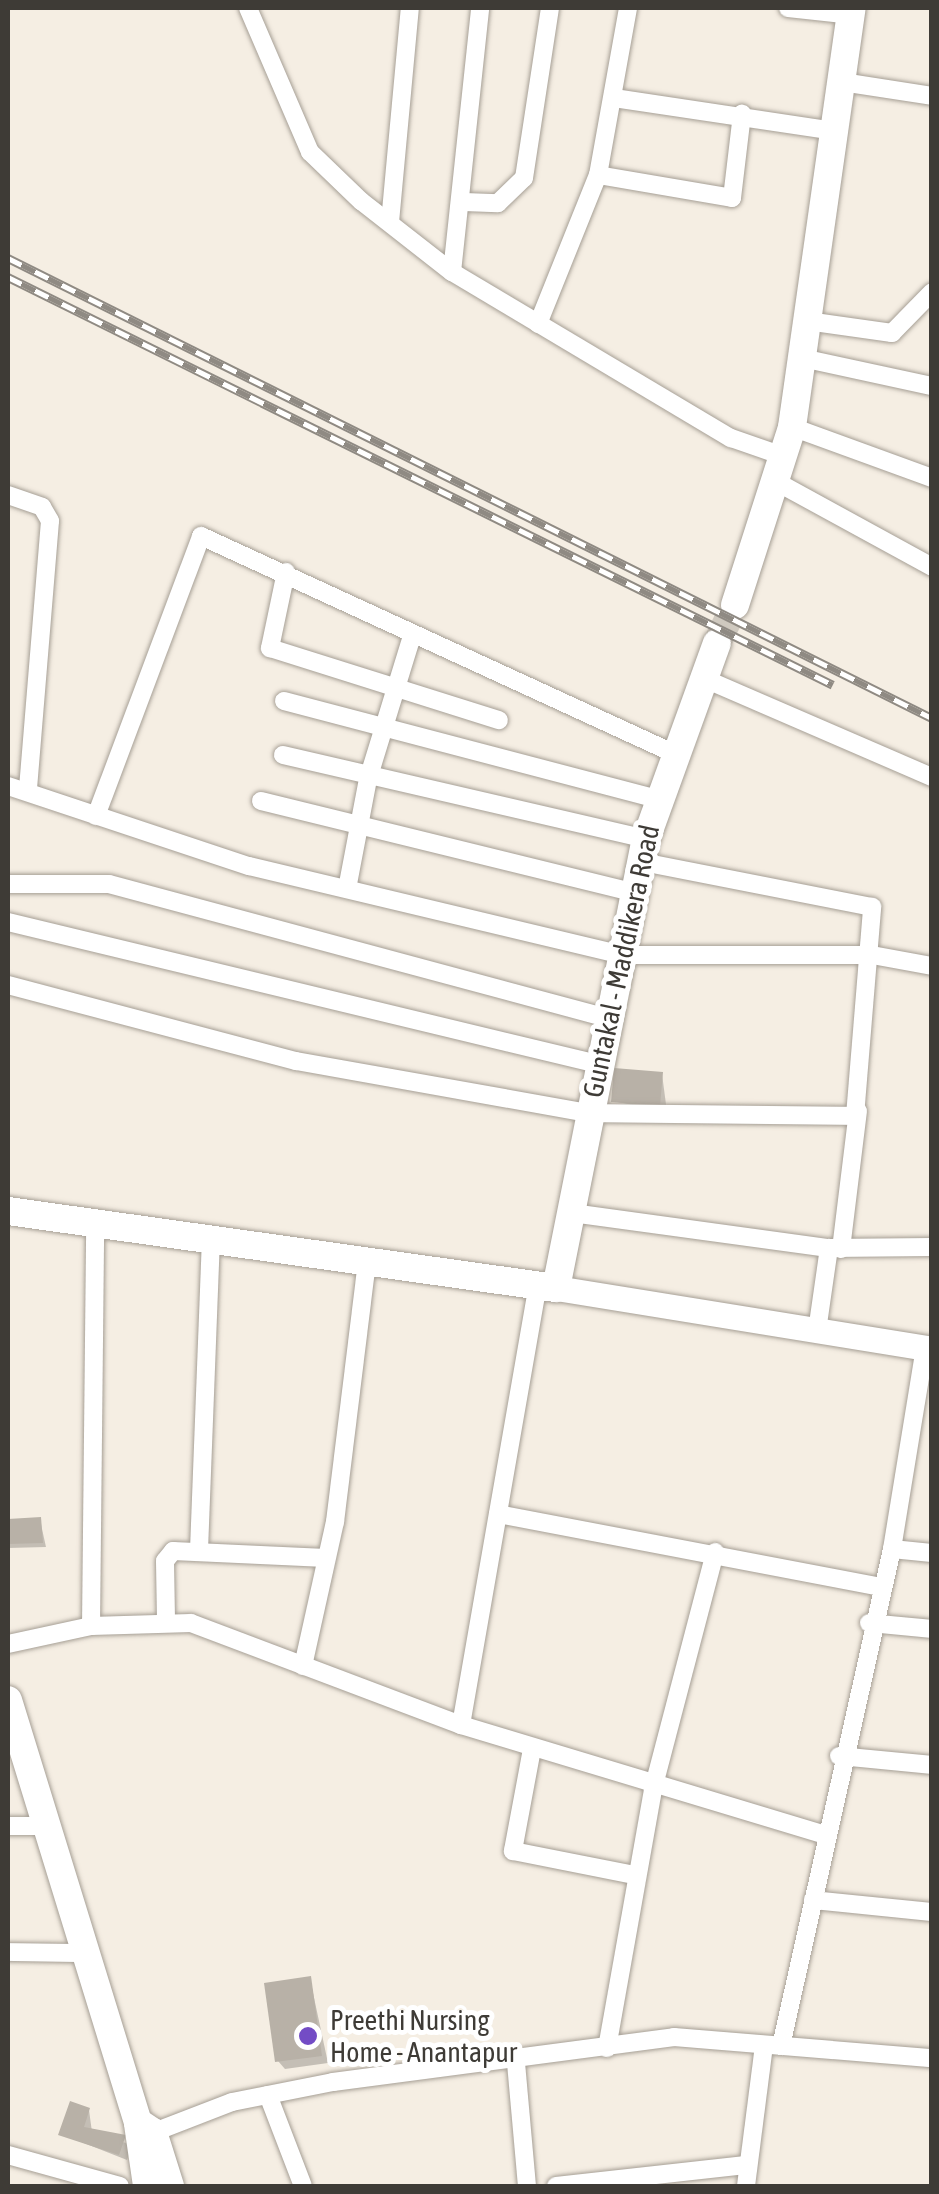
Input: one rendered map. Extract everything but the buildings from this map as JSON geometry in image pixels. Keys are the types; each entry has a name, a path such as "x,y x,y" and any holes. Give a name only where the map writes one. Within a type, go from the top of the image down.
{"main road":[{"path":"735,605 792,427 852,11"},
{"name":"Guntakal - Maddikera Road","path":"547,1286 572,1212 588,1113 602,1066 657,799 716,643"},
{"path":"8,1212 547,1286"},
{"path":"8,1700 84,1953 143,2131 170,2186"},
{"path":"143,2131 146,2186"}],"street":[{"path":"248,8 310,152 390,222 452,272 731,438 932,566"},
{"path":"390,222 410,8"},
{"path":"452,272 464,202 480,8"},
{"path":"464,202 498,203 524,178 550,8"},
{"path":"538,324 598,176 628,8"},
{"path":"788,8 852,11"},
{"path":"842,82 932,96"},
{"path":"614,98 742,114 834,131"},
{"path":"598,176 732,198 742,114"},
{"path":"807,322 892,334 932,292"},
{"path":"802,358 932,386"},
{"path":"792,427 932,478"},
{"path":"8,496 42,507 50,521 28,792"},
{"path":"96,816 196,538 286,572 412,636 673,754"},
{"path":"286,572 270,648 499,720"},
{"path":"347,889 368,779 412,636"},
{"path":"703,678 932,778"},
{"path":"284,701 657,799"},
{"path":"283,755 644,850 865,903 876,915 858,1111 817,1331"},
{"path":"8,786 96,816 347,889 624,955 872,955 932,966"},
{"path":"261,801 636,892"},
{"path":"8,884 108,884 611,1019"},
{"path":"8,922 602,1066"},
{"path":"8,985 296,1061 588,1113 858,1111"},
{"path":"572,1212 835,1248 932,1247"},
{"path":"92,1626 94,1222"},
{"path":"199,1550 211,1240"},
{"path":"304,1666 326,1558 366,1260"},
{"path":"461,1725 498,1514 547,1286 928,1349 892,1548 869,1623 839,1756 813,1900 772,2046 746,2166 746,2186"},
{"path":"498,1514 714,1552 879,1587"},
{"path":"892,1548 932,1553"},
{"path":"166,1618 165,1561 199,1550 326,1558"},
{"path":"608,2048 634,1875 714,1552"},
{"path":"8,1644 92,1626 166,1618 461,1725 653,1789 825,1835"},
{"path":"869,1623 932,1629"},
{"path":"532,1749 513,1851 634,1875"},
{"path":"839,1756 932,1765"},
{"path":"8,1826 45,1826"},
{"path":"813,1900 932,1912"},
{"path":"8,1952 84,1953"},
{"path":"143,2131 268,2095 516,2064 674,2037 932,2058"},
{"path":"516,2064 528,2186"},
{"path":"268,2095 302,2186"},
{"path":"8,2155 69,2180 120,2186"},
{"path":"556,2186 746,2166"}],"tunnel":[{"path":"717,643 735,605"}],"railway":[{"path":"8,258 932,718"},
{"path":"8,277 833,685"}],"place":[{"name":"Preethi Nursing Home - Anantapur","path":"308,2036"}]}
